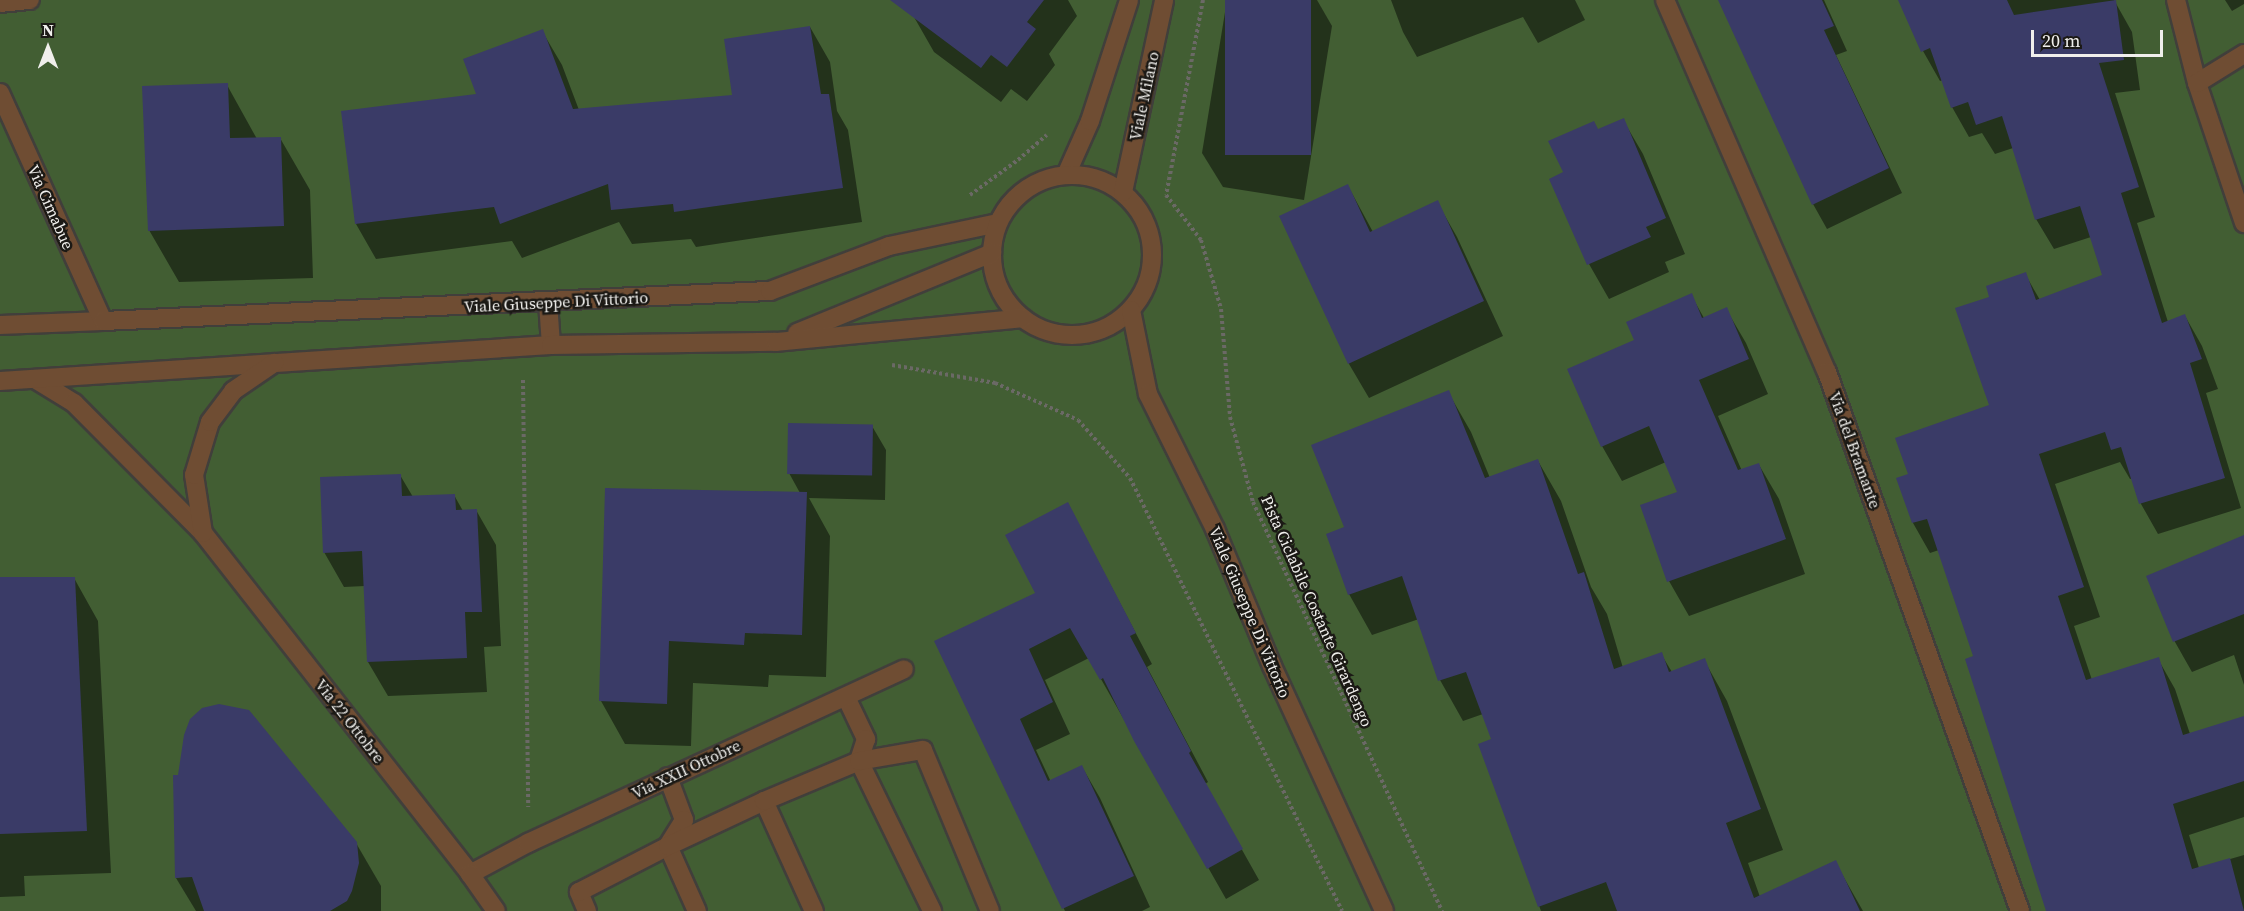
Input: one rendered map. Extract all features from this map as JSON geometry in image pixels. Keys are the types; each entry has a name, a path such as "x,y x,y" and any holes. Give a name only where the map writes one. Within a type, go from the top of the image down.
{"street":[{"path":"0,3 30,0"},
{"path":"1066,175 1090,122 1129,0"},
{"name":"Viale Milano","path":"1123,192 1164,0"},
{"name":"Via del Bramante","path":"1665,0 1827,372 2020,911"},
{"path":"2176,0 2197,83 2244,223"},
{"path":"2197,83 2244,54"},
{"name":"Via Cimabue","path":"0,93 102,321"},
{"path":"1066,175 1086,175 1106,181 1123,192 1144,219 1150,236 1153,262 1146,288 1131,310 1112,324 1090,333 1067,334 1043,329 1023,318 1006,300 995,278 992,254 999,223 1010,204 1026,189 1045,179 1066,175"},
{"name":"Viale Giuseppe Di Vittorio","path":"0,325 770,291 889,246 999,223"},
{"path":"776,342 992,254"},
{"path":"548,302 551,345"},
{"name":"Viale Giuseppe Di Vittorio","path":"1131,310 1148,394 1215,529 1272,666 1384,911"},
{"path":"0,381 551,345 776,342 1023,318"},
{"path":"203,533 194,475 210,422 233,391 274,363"},
{"name":"Via 22 Ottobre","path":"35,379 74,403 203,533 470,874 496,911"},
{"name":"Via XXII Ottobre","path":"470,874 528,843 904,669"},
{"path":"846,697 866,739 859,760 932,911"},
{"path":"587,911 579,892 668,846 859,760 923,750 990,911"},
{"path":"668,777 684,820 668,846"},
{"path":"764,801 814,911"},
{"path":"668,846 697,911"}],"path":[{"name":"Pista Ciclabile Costante Girardengo","path":"1203,0 1166,195 1201,240 1221,309 1230,417 1253,502 1442,911"},
{"path":"961,202 1018,160 1066,118 1090,122"},
{"path":"1137,131 1177,140"},
{"path":"888,364 995,383 1078,420 1130,478 1342,911"},
{"path":"523,376 528,843"}],"green space":[{"path":"0,0 2244,0 2244,911 0,911"}],"building":[{"path":"890,0 1044,0 1027,22 1036,29 1007,67 991,55 981,68"},
{"path":"1225,0 1311,0 1311,155 1225,155"},
{"path":"1718,0 1822,0 1834,26 1824,30 1889,168 1812,205"},
{"path":"1898,0 2007,0 2014,15 2116,0 2124,60 2099,63 2139,187 2121,193 2162,323 2185,314 2202,359 2190,363 2225,478 2139,504 2121,447 2111,450 2105,432 2039,454 2084,587 2058,596 2086,680 2159,657 2183,735 2244,716 2244,781 2173,804 2192,869 2230,858 2244,911 2046,911 1965,659 1973,656 1927,519 1912,523 1896,478 1908,474 1895,438 1989,405 1955,308 1989,297 1986,286 2026,272 2036,300 2102,275 2080,206 2035,220 2002,116 1976,125 1968,102 1951,108 1930,48 1921,52"},
{"path":"810,26 821,94 829,94 843,188 674,212 673,204 611,210 608,184 500,224 494,207 355,224 341,111 476,94 463,59 543,29 573,109 732,95 724,39"},
{"path":"228,83 230,138 281,137 284,226 148,231 142,86"},
{"path":"1624,118 1666,218 1646,227 1651,237 1587,265 1549,179 1563,172 1548,141 1594,121 1598,129"},
{"path":"1348,184 1370,232 1438,200 1484,301 1348,364 1279,216"},
{"path":"1692,293 1702,318 1727,307 1749,359 1699,380 1738,470 1759,463 1786,539 1667,582 1640,505 1677,492 1649,426 1601,447 1567,369 1634,340 1626,322"},
{"path":"1449,390 1485,478 1538,459 1578,574 1584,572 1614,669 1662,652 1669,672 1705,658 1761,809 1726,823 1754,898 1836,860 1860,911 1617,911 1606,882 1538,907 1478,744 1491,739 1466,672 1438,681 1402,576 1348,595 1326,534 1344,527 1311,445"},
{"path":"788,423 873,424 872,475 787,474"},
{"path":"401,474 402,496 455,494 456,510 477,509 482,612 465,612 467,658 367,662 362,551 323,553 320,477"},
{"path":"605,488 807,492 802,635 745,633 744,645 669,641 667,704 599,701"},
{"path":"1068,502 1136,633 1130,636 1191,751 1189,753 1243,849 1207,869 1134,741 1103,678 1100,680 1070,628 1029,649 1053,702 1020,719 1048,781 1082,765 1134,876 1062,909 934,641 1035,593 1005,535"},
{"path":"2244,535 2244,614 2173,642 2146,576"},
{"path":"0,577 75,577 87,831 0,834"},
{"path":"219,704 249,710 357,842 359,863 347,901 330,911 204,911 192,877 175,878 173,775 178,775 184,735 190,719 202,708"}]}
